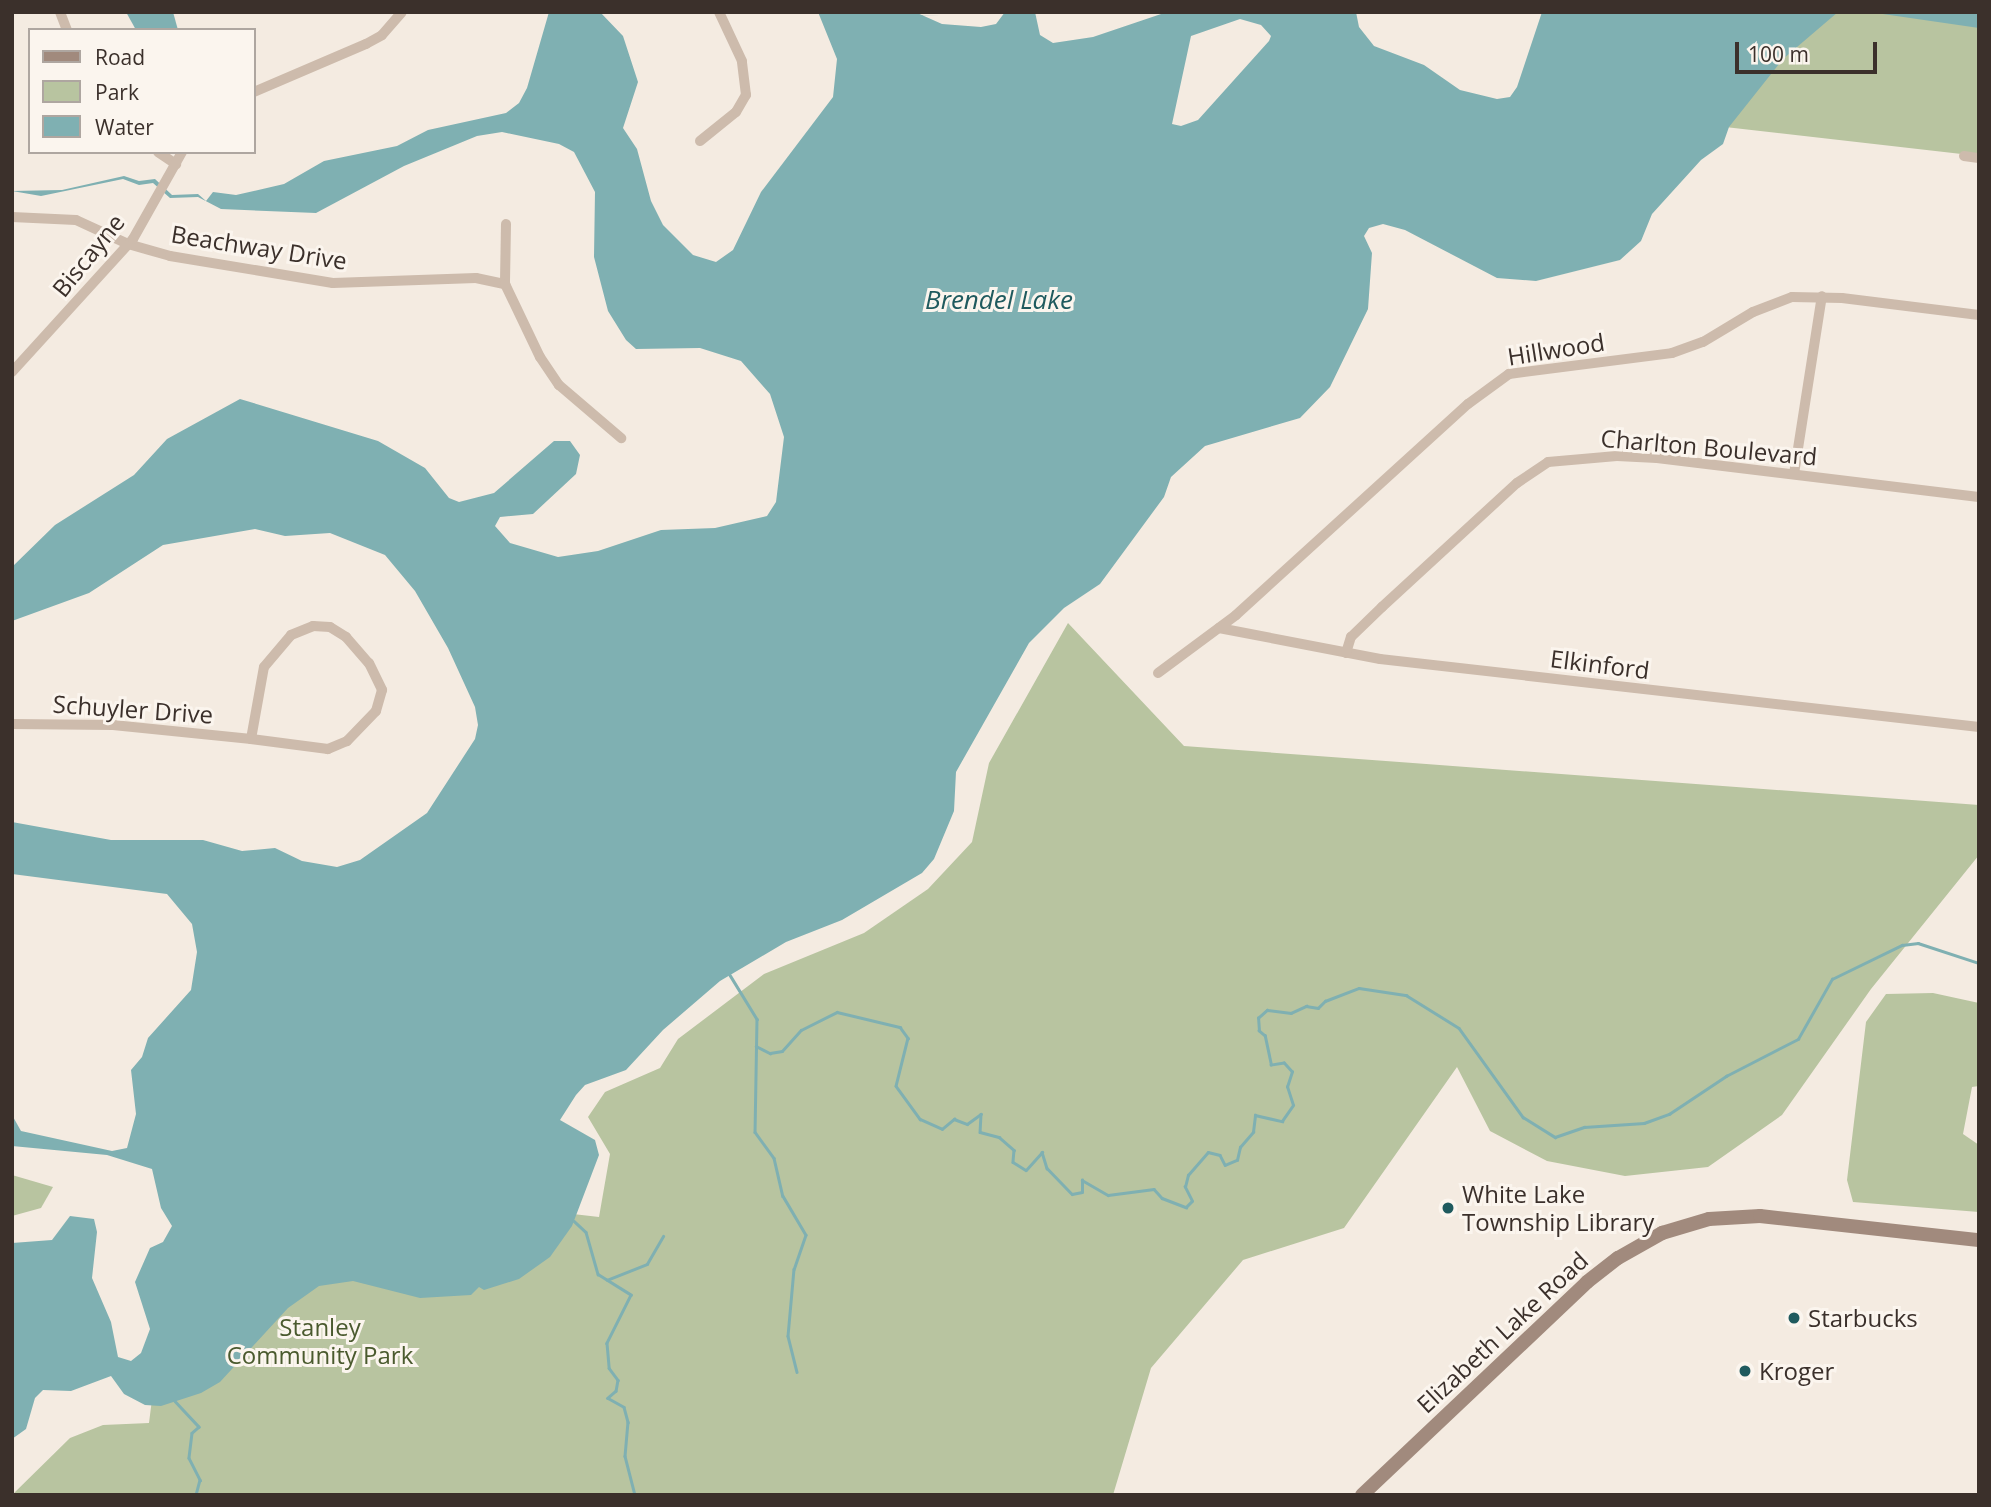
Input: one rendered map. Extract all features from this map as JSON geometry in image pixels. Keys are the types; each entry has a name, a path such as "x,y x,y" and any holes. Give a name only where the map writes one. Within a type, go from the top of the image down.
{"street":[{"path":"256,91 366,44 382,35 402,12"},
{"path":"700,141 736,111 746,95 742,61 719,12"},
{"path":"161,154 176,164"},
{"name":"Biscayne","path":"12,372 128,244 181,154"},
{"path":"1964,156 1979,158"},
{"name":"Beachway Drive","path":"12,217 76,220 128,244 170,256 333,283 477,278 505,284"},
{"path":"506,224 505,284 559,385 621,438"},
{"path":"1794,474 1822,296"},
{"name":"Hillwood","path":"1158,673 1219,628 1497,380 1528,370 1672,353 1703,342 1772,303 1792,297 1822,296 1979,315"},
{"name":"Charlton Boulevard","path":"1346,653 1351,637 1382,607 1517,483 1548,462 1617,456 1979,497"},
{"name":"Schuyler Drive","path":"12,724 113,725 251,739 306,749 328,749 347,741 376,711 382,690 378,675 346,637 330,626 313,626 292,635 264,667 251,739"},
{"name":"Elkinford","path":"1219,628 1346,653 1979,727"},
{"name":"Elizabeth Lake Road","path":"1362,1495 1596,1275 1662,1233 1709,1219 1760,1216 1979,1240"}],"green space":[{"path":"1704,12 1979,13 1979,156 1690,123"},
{"name":"Stanley Community Park","path":"1068,623 1184,746 1979,805 1979,855 1871,989 1782,1115 1708,1167 1625,1176 1547,1161 1490,1131 1457,1067 1344,1228 1243,1260 1151,1368 1113,1495 12,1495 70,1438 103,1425 149,1423 181,1169 599,1217 610,1154 588,1117 605,1092 660,1068 678,1039 764,974 864,933 928,889 972,842 989,763"},
{"path":"1933,993 1979,1003 1979,1086 1972,1087 1963,1134 1979,1145 1979,1212 1853,1202 1847,1180 1866,1022 1886,994"},
{"path":"12,1175 53,1187 41,1208 12,1216"}],"water":[{"path":"126,12 173,12 177,28 135,28"},
{"name":"Brendel Lake","path":"549,12 600,12 623,36 638,82 623,128 637,149 651,201 663,225 693,255 716,262 733,250 761,192 833,97 837,59 818,12 915,12 942,24 981,27 996,24 1005,12 1035,12 1040,35 1053,43 1093,37 1167,12 1356,12 1359,27 1374,46 1424,65 1460,90 1497,99 1510,97 1517,87 1542,12 1838,12 1783,59 1729,127 1723,144 1701,160 1652,214 1641,241 1620,260 1536,281 1497,278 1405,230 1383,224 1369,228 1364,236 1372,253 1368,309 1330,387 1300,418 1205,446 1171,477 1164,497 1100,584 1064,608 1029,643 956,772 954,811 934,859 922,873 842,920 786,942 720,981 663,1030 626,1070 585,1085 576,1095 560,1120 595,1140 599,1155 572,1226 550,1257 519,1279 484,1290 479,1287 471,1295 420,1298 353,1281 319,1286 288,1308 220,1382 201,1393 161,1406 145,1405 124,1394 111,1376 71,1391 43,1390 35,1398 26,1429 12,1439 12,1243 52,1240 70,1216 94,1219 97,1232 92,1278 111,1322 118,1357 131,1361 141,1353 150,1329 135,1282 150,1248 163,1242 172,1226 161,1208 152,1169 107,1155 12,1146 12,1115 21,1131 112,1151 127,1148 136,1114 131,1070 142,1057 148,1038 191,990 197,952 192,924 167,894 12,874 12,822 111,840 203,840 242,851 275,848 302,861 337,867 360,860 427,813 475,739 478,725 475,707 448,648 415,591 385,555 330,533 285,536 255,529 163,545 89,593 12,621 12,567 55,525 134,475 167,439 240,399 378,441 425,468 449,498 459,502 494,493 554,441 570,441 580,455 576,474 533,514 500,517 495,526 510,543 558,557 598,551 661,530 715,528 767,516 776,502 784,437 770,394 741,361 700,348 636,349 626,340 608,311 594,257 595,192 574,152 559,144 502,132 477,136 404,166 316,213 221,209 198,197 170,198 153,183 139,185 123,179 41,196 12,191 62,190 124,176 139,181 155,179 172,195 198,194 206,201 213,192 236,195 284,184 324,161 397,146 428,130 506,113 519,103 527,88","holes":["1240,19 1261,25 1271,36 1269,41 1198,120 1181,126 1172,124 1191,36"]},
{"path":"1869,12 1966,12 1979,14 1979,28"}],"waterway":[{"path":"756,1046 770,1053 782,1051 801,1030 837,1012 900,1027 908,1038 896,1086 920,1119 942,1129 954,1119 967,1124 981,1114 980,1132 999,1137 1014,1150 1013,1162 1026,1170 1042,1152 1047,1168 1072,1194 1082,1192 1082,1180 1108,1195 1154,1189 1162,1198 1186,1207 1192,1201 1185,1187 1188,1175 1208,1152 1220,1155 1225,1165 1237,1160 1240,1147 1253,1132 1255,1115 1282,1121 1293,1105 1287,1087 1292,1072 1284,1063 1271,1065 1265,1036 1259,1031 1258,1018 1267,1010 1291,1013 1306,1006 1318,1008 1325,1001 1359,988 1406,995 1459,1028 1523,1117 1555,1137 1584,1127 1644,1123 1669,1114 1726,1076 1798,1039 1832,979 1902,945 1918,943 1979,963"},
{"path":"730,975 757,1019 755,1132 774,1158 783,1196 806,1235 794,1269 788,1336 797,1372"},
{"path":"574,1221 586,1232 598,1274 631,1295 607,1343 609,1368 618,1380 616,1391 608,1398 624,1407 628,1422 625,1456 635,1495"},
{"path":"607,1280 647,1264 663,1236"},
{"path":"175,1401 199,1427 192,1433 189,1458 200,1480 196,1495"}],"place":[{"name":"White Lake Township Library","path":"1448,1208"},
{"name":"Starbucks","path":"1794,1318"},
{"name":"Kroger","path":"1745,1371"}]}
